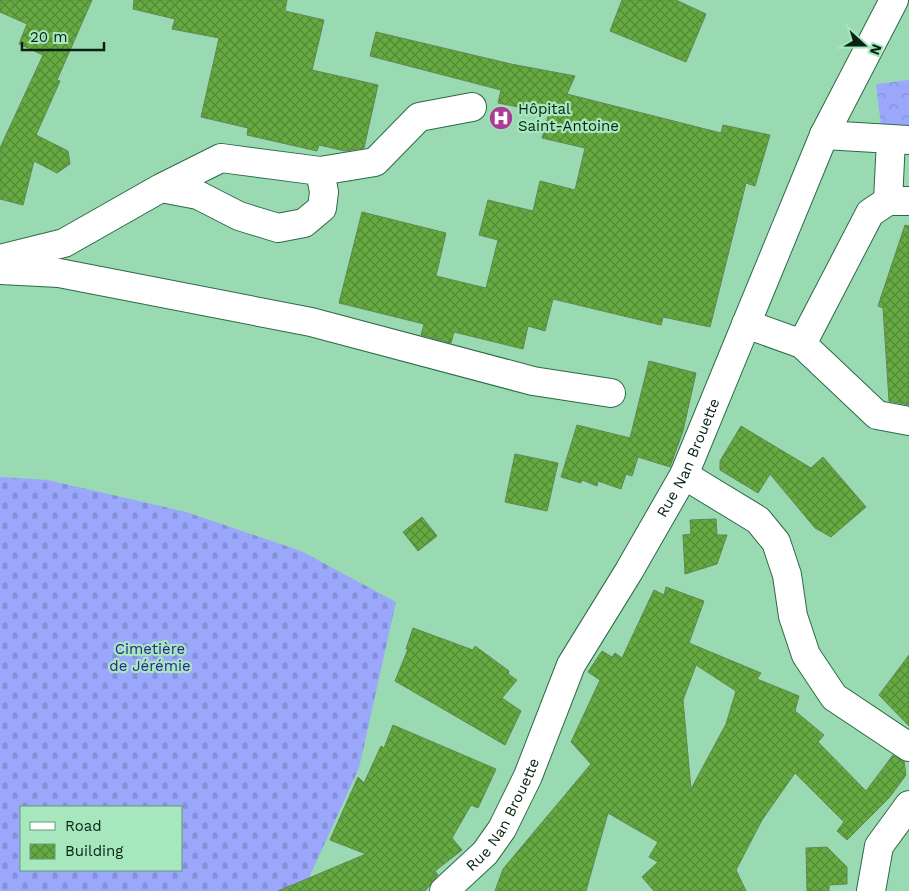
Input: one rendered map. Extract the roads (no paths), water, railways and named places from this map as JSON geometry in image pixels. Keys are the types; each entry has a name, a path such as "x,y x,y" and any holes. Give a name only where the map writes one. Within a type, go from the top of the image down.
{"street":[{"name":"Rue Nan Brouette","path":"444,891 485,853 502,829 528,776 571,665 630,571 684,475 824,135 894,0"},
{"path":"0,260 64,242 161,188 221,158 320,171 375,162 419,117 472,107"},
{"path":"802,344 870,213 899,201 900,140 824,135"},
{"path":"161,188 198,195 239,216 278,228 304,223 322,208 324,192 320,171"},
{"path":"0,270 59,273 311,322 533,381 611,393"},
{"path":"746,324 802,344 878,415 909,421"},
{"path":"684,475 758,520 770,534 776,542 787,575 794,616 806,654 834,697 909,747"},
{"path":"871,891 879,846 909,805"}],"place":[{"name":"Hôpital Saint-Antoine","path":"501,118"}],"park label":[{"name":"Cimetière de Jérémie","path":"150,658"}]}
